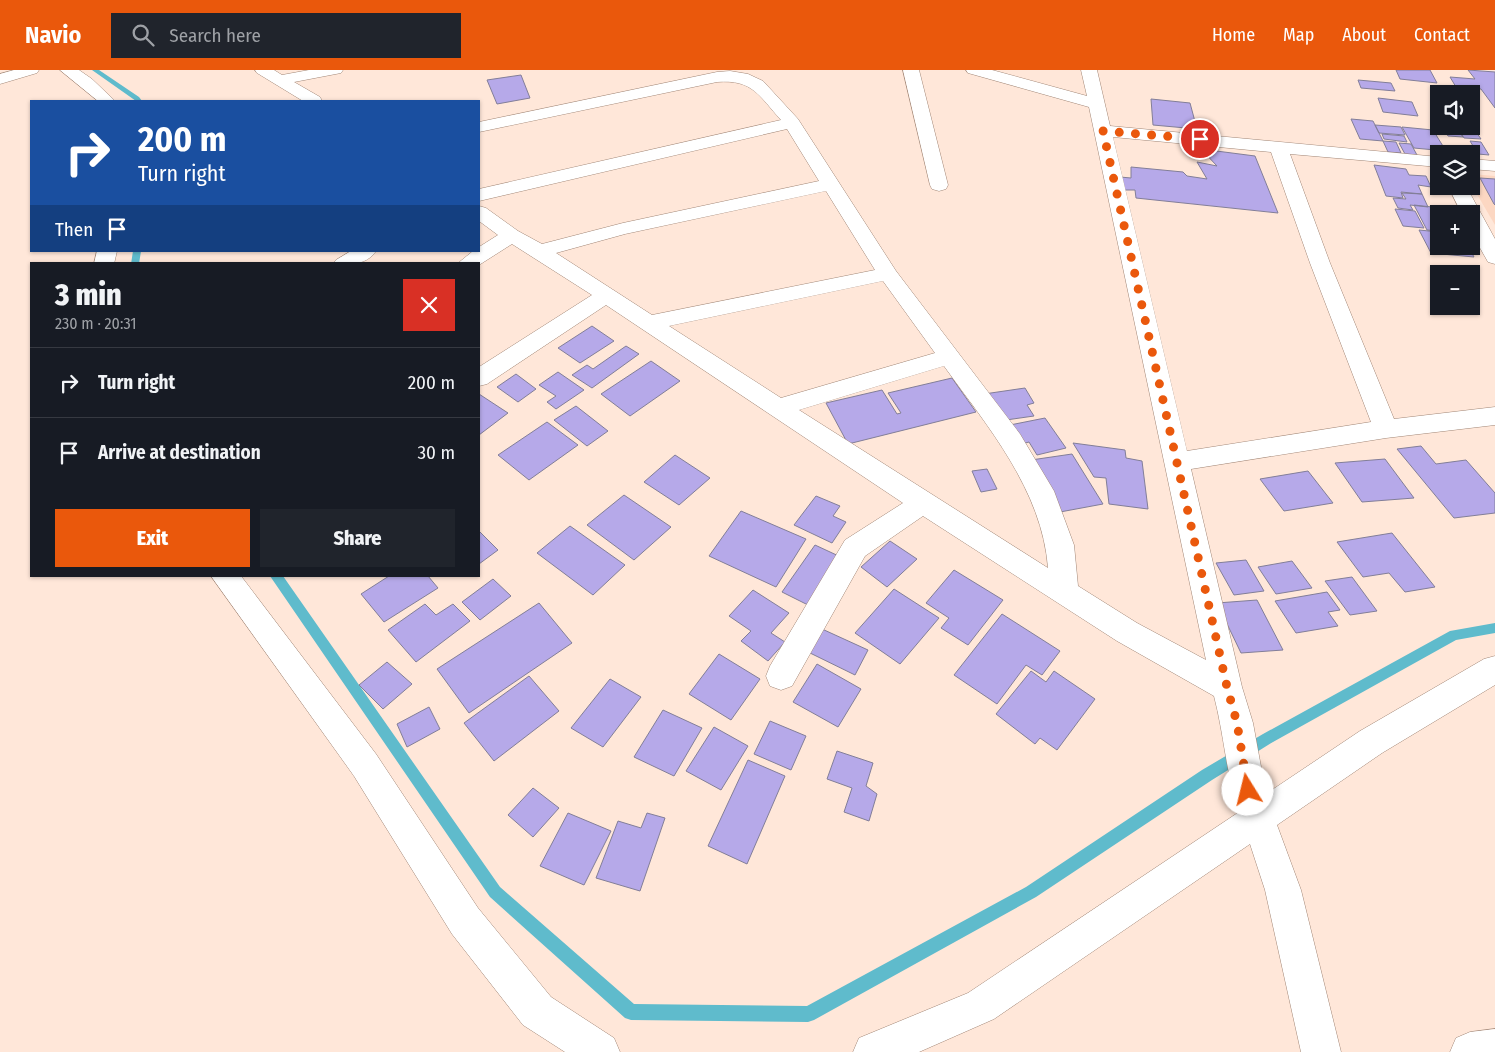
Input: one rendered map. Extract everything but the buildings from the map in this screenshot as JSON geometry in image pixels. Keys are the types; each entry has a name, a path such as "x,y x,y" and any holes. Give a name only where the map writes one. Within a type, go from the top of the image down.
{"street":[{"path":"0,80 32,70"},
{"path":"68,70 86,82 106,100"},
{"path":"263,70 312,100"},
{"path":"280,80 335,70"},
{"path":"672,70 698,81"},
{"path":"911,70 939,185"},
{"path":"974,70 1098,104"},
{"path":"1089,70 1176,462 1227,687 1237,723 1253,805 1283,890 1321,1052"},
{"path":"480,127 730,76 748,78 756,84 792,123 888,274 1011,440 1041,491 1060,545 1064,591"},
{"path":"480,195 792,123"},
{"path":"1103,131 1430,161"},
{"path":"1278,146 1320,263 1386,430"},
{"path":"1480,165 1495,166"},
{"path":"539,251 623,228 830,184"},
{"path":"1462,195 1495,258"},
{"path":"480,213 511,235 539,251 780,407 923,503 1127,632 1227,687"},
{"path":"470,262 511,235"},
{"path":"347,262 364,252"},
{"path":"649,323 888,274"},
{"path":"480,377 607,295"},
{"path":"780,407 949,357"},
{"path":"1176,462 1386,430 1495,416"},
{"path":"781,676 855,548 923,503"},
{"path":"227,577 364,765 465,921 538,1011 600,1052"},
{"path":"873,1052 981,1006 1253,805 1371,742 1495,669"},
{"path":"1470,1052 1495,1049"}],"shaded area":[{"path":"1480,175 1495,176 1495,225 1477,195 1480,195"}],"waterway":[{"path":"95,70 138,100"},
{"path":"135,262 137,252"},
{"path":"277,577 495,892 631,1012 808,1014 1031,892 1207,775 1268,738 1454,635 1495,628"}],"route":[{"path":"1200,139 1103,131 1176,462 1227,687 1237,723 1248,790"}]}
